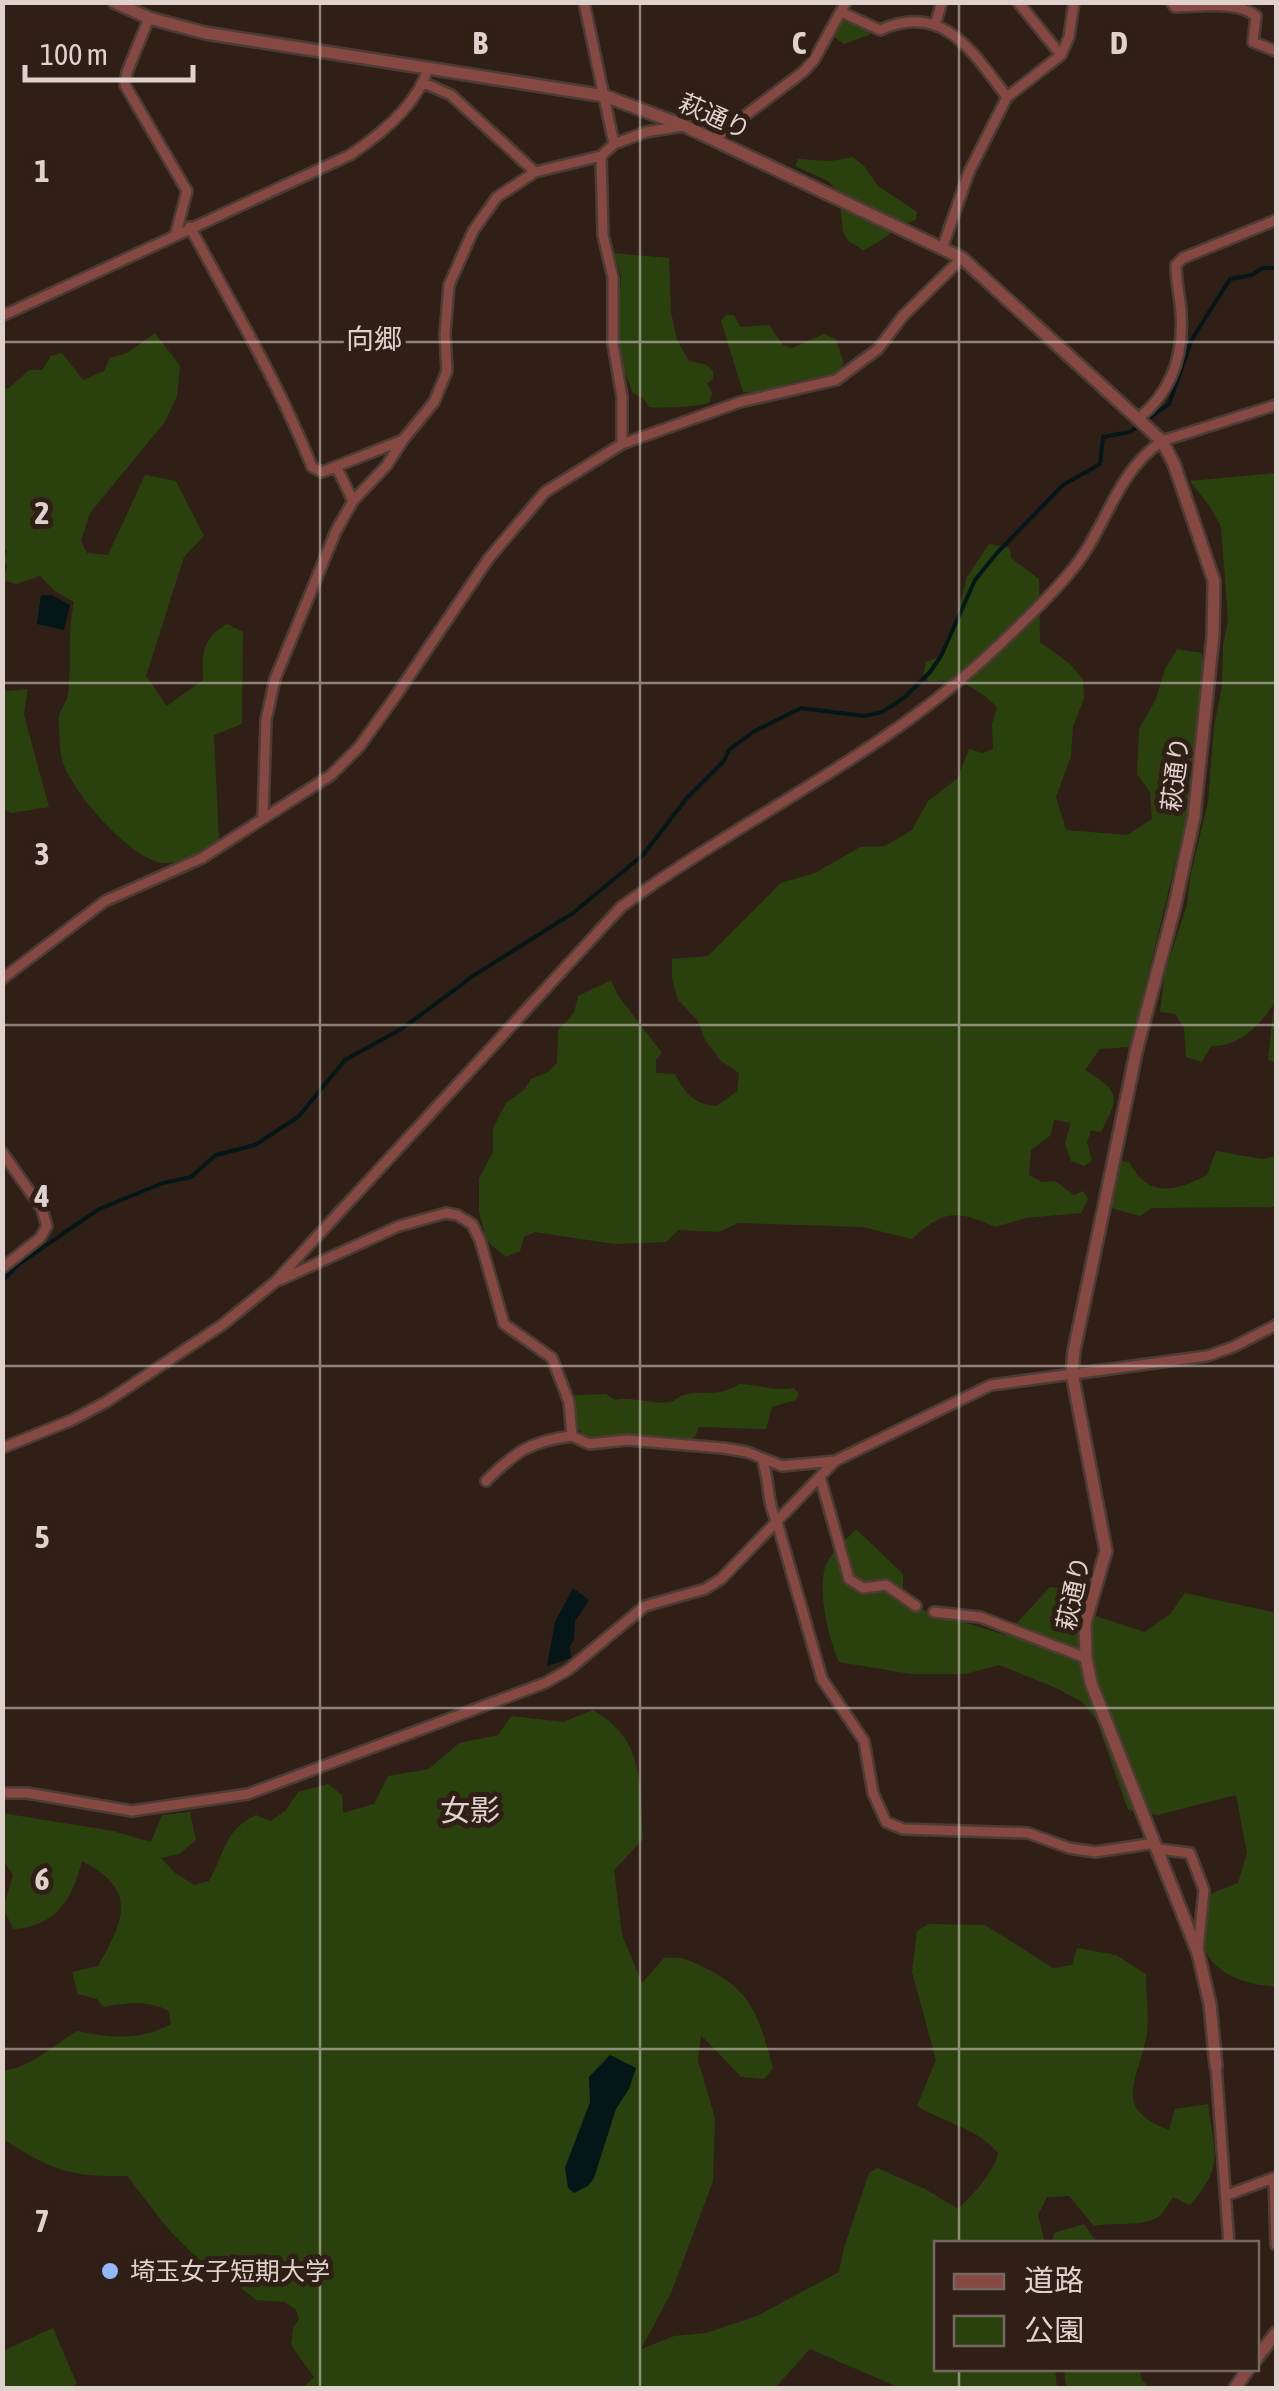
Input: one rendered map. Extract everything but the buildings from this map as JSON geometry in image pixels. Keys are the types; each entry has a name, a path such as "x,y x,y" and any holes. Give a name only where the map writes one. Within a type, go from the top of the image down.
{"street":[{"name":"萩通り","path":"114,2 130,5 149,18 205,33 605,96 686,126 962,258 1139,418 1162,442 1174,464 1214,580 1214,636 1194,816 1137,1048 1079,1322 1072,1373 1106,1550 1085,1623 1086,1658 1092,1683 1198,1953 1210,2004 1228,2241"},
{"path":"584,2 614,144"},
{"path":"935,25 942,2"},
{"path":"1018,2 1061,54"},
{"path":"943,246 970,172 1007,97 1061,54 1069,37 1074,2"},
{"path":"1172,2 1175,7 1237,6 1252,11 1256,16 1252,42 1276,51"},
{"path":"714,139 803,72 844,7 880,30 913,20 952,32 1007,97"},
{"path":"149,18 127,72 126,85 187,191 176,233"},
{"path":"2,316 350,155 371,141 424,84 428,68"},
{"path":"424,84 451,95 535,172"},
{"path":"263,816 266,720 275,680 336,531 353,501 387,464 445,383 446,302 460,258 497,196 535,172 601,156 614,144 646,132 686,126"},
{"path":"601,156 602,235 613,278 622,444"},
{"path":"1139,418 1158,403 1175,370 1181,314 1176,265 1183,258 1276,220"},
{"path":"190,227 266,361 312,467 322,472 404,440"},
{"path":"2,978 105,901 202,858 331,776 352,754 490,558 545,492 622,444 740,402 836,380 878,350 903,316 962,258"},
{"path":"2,1448 106,1402 222,1325 276,1282 622,907 658,880 875,744 996,648 1083,556 1121,483 1146,452 1162,442 1276,404"},
{"path":"336,466 353,501"},
{"path":"2,1152 42,1209 46,1226 40,1238 2,1268"},
{"path":"276,1282 400,1226 446,1213 457,1216 472,1224 480,1240 504,1324 544,1350 560,1372 569,1402 572,1436"},
{"path":"768,1474 782,1466 835,1461 991,1385 1207,1356 1233,1348 1276,1325"},
{"path":"486,1481 513,1454 541,1440 572,1436 589,1444 627,1440 723,1448 747,1452 782,1466"},
{"path":"762,1459 768,1474 766,1491 822,1679 864,1741 873,1794 886,1822 902,1829 1028,1833 1069,1848 1095,1852 1156,1846 1190,1854 1204,1890 1198,1953"},
{"path":"4,1791 132,1811 248,1794 545,1683 568,1670 645,1606 705,1588 720,1579 835,1461"},
{"path":"820,1477 848,1579 863,1588 886,1585 916,1606"},
{"path":"934,1612 980,1617 1086,1658"},
{"path":"1227,2195 1275,2177 1276,2244"},
{"path":"1259,2355 1276,2334"}],"green space":[{"path":"845,17 872,31 844,44 834,37"},
{"path":"853,157 878,186 917,212 916,220 863,250 848,241 843,232 839,193 828,181 795,166 798,159 831,161"},
{"path":"613,253 669,258 671,312 677,340 689,361 707,365 713,371 713,379 707,383 712,393 709,403 649,407 633,393 620,360 617,338 621,276"},
{"path":"726,315 734,315 740,327 769,325 783,345 792,348 824,334 836,339 844,364 833,376 758,393 743,392 721,321"},
{"path":"155,333 180,366 177,396 165,422 90,513 81,541 87,553 108,555 145,475 176,481 204,536 184,557 146,676 167,706 203,680 204,654 213,635 227,624 243,632 242,724 214,735 219,841 171,863 150,859 118,836 86,801 65,767 59,719 68,694 74,602 40,576 16,584 3,580 7,566 3,558 7,551 2,545 3,389 29,370 42,370 51,356 62,353 83,380 104,371 110,358 127,353"},
{"path":"1276,473 1276,1062 1268,1060 1274,1003 1248,1033 1231,1043 1211,1046 1202,1062 1186,1057 1184,1028 1175,1014 1160,1012 1165,972 1187,905 1208,802 1228,620 1221,527 1190,481"},
{"path":"989,544 1010,548 1011,558 1039,579 1040,642 1083,679 1084,698 1073,727 1071,756 1056,797 1066,830 1127,835 1152,819 1150,792 1137,774 1139,729 1177,649 1202,653 1197,752 1191,766 1193,791 1136,1024 1129,1047 1100,1049 1085,1070 1110,1089 1112,1109 1101,1132 1091,1130 1087,1142 1092,1161 1084,1166 1071,1161 1065,1143 1071,1123 1054,1120 1051,1135 1031,1150 1029,1175 1042,1182 1055,1181 1074,1195 1083,1191 1088,1199 1081,1213 1026,1218 995,1227 971,1217 951,1215 933,1222 912,1239 862,1227 738,1223 719,1232 679,1230 666,1242 614,1244 535,1232 524,1237 520,1251 506,1257 487,1241 479,1212 479,1178 493,1152 493,1128 506,1103 524,1090 531,1079 557,1063 558,1030 574,1013 578,996 611,980 617,994 662,1053 656,1059 656,1073 675,1074 691,1097 717,1106 737,1091 739,1073 721,1061 705,1040 698,1021 678,1000 672,959 708,956 781,883 815,873 860,847 885,846 912,830 928,801 958,778 969,749 982,753 993,749 992,724 997,707 966,685 929,682 923,674 926,662 942,656 967,577"},
{"path":"2,687 7,691 28,689 24,715 49,807 12,813 3,810"},
{"path":"1216,1151 1262,1159 1276,1156 1276,1207 1152,1208 1140,1216 1111,1208 1119,1160 1130,1163 1137,1175 1154,1187 1174,1188 1207,1175"},
{"path":"739,1384 794,1388 799,1394 796,1400 772,1407 766,1429 699,1427 691,1439 590,1439 580,1431 573,1413 575,1395 606,1394 615,1400 663,1403"},
{"path":"856,1529 903,1574 903,1604 1006,1635 1050,1587 1073,1590 1095,1616 1145,1632 1171,1613 1185,1593 1276,1613 1276,1987 1228,1975 1210,1959 1202,1935 1210,1894 1238,1883 1247,1853 1236,1795 1158,1815 1128,1810 1096,1719 1082,1702 1056,1688 999,1665 965,1674 911,1674 839,1662 827,1625 823,1582 829,1559"},
{"path":"593,1710 623,1735 636,1765 643,1839 614,1870 622,1935 642,1983 664,1958 692,1962 724,1979 753,2010 773,2068 764,2079 741,2077 701,2035 698,2060 715,2118 713,2181 671,2293 641,2349 674,2336 706,2333 757,2316 839,2272 869,2173 877,2168 958,2209 992,2168 998,2153 990,2145 917,2106 936,2060 912,1972 917,1931 928,1924 985,1925 1053,1968 1072,1965 1077,1948 1116,1955 1146,1974 1147,2031 1134,2081 1134,2103 1151,2122 1169,2130 1175,2109 1208,2104 1213,2169 1190,2205 1173,2197 1152,2220 1094,2226 1069,2196 1047,2197 1038,2215 1044,2241 934,2241 934,2371 1055,2371 1057,2388 900,2388 810,2349 775,2388 303,2388 314,2377 291,2345 293,2328 299,2319 296,2310 285,2302 256,2300 200,2261 169,2230 127,2176 61,2170 3,2139 3,2071 33,2061 77,2031 126,2037 171,2024 169,2011 153,2005 103,2007 97,1999 78,1994 72,1972 98,1966 114,1934 121,1907 112,1883 82,1861 67,1898 52,1916 14,1929 3,1909 13,1875 3,1859 2,1813 113,1831 151,1842 162,1815 190,1812 196,1840 179,1854 161,1858 194,1885 209,1881 237,1828 256,1815 271,1821 286,1810 298,1792 328,1784 342,1795 343,1813 374,1804 388,1776 429,1769 459,1743 498,1735 511,1716 563,1722"},
{"path":"1084,2224 1096,2241 1052,2241 1054,2233"},
{"path":"53,2328 77,2384 68,2388 3,2388 3,2351"},
{"path":"1064,2371 1140,2371 1150,2388 1066,2388"}],"shaded area":[{"path":"41,595 51,595 70,605 64,630 37,624"},
{"path":"573,1588 589,1600 575,1621 571,1658 547,1666 555,1622"},
{"path":"610,2055 636,2068 616,2109 594,2178 574,2193 568,2188 565,2168 590,2102 589,2077"}],"waterway":[{"path":"2,1281 19,1264 99,1209 163,1183 191,1177 216,1155 255,1145 298,1117 345,1060 403,1028 473,976 573,913 643,855 686,799 724,761 729,750 753,732 801,708 864,716 882,712 905,697 941,656 975,580 997,553 1063,485 1100,464 1103,437 1130,432 1169,404 1192,339 1230,279 1252,275 1262,268 1276,268"}],"place":[{"name":"埼玉女子短期大学","path":"110,2271"}],"district":[{"name":"向郷","path":"374,339"},
{"name":"女影","path":"470,1811"}]}
